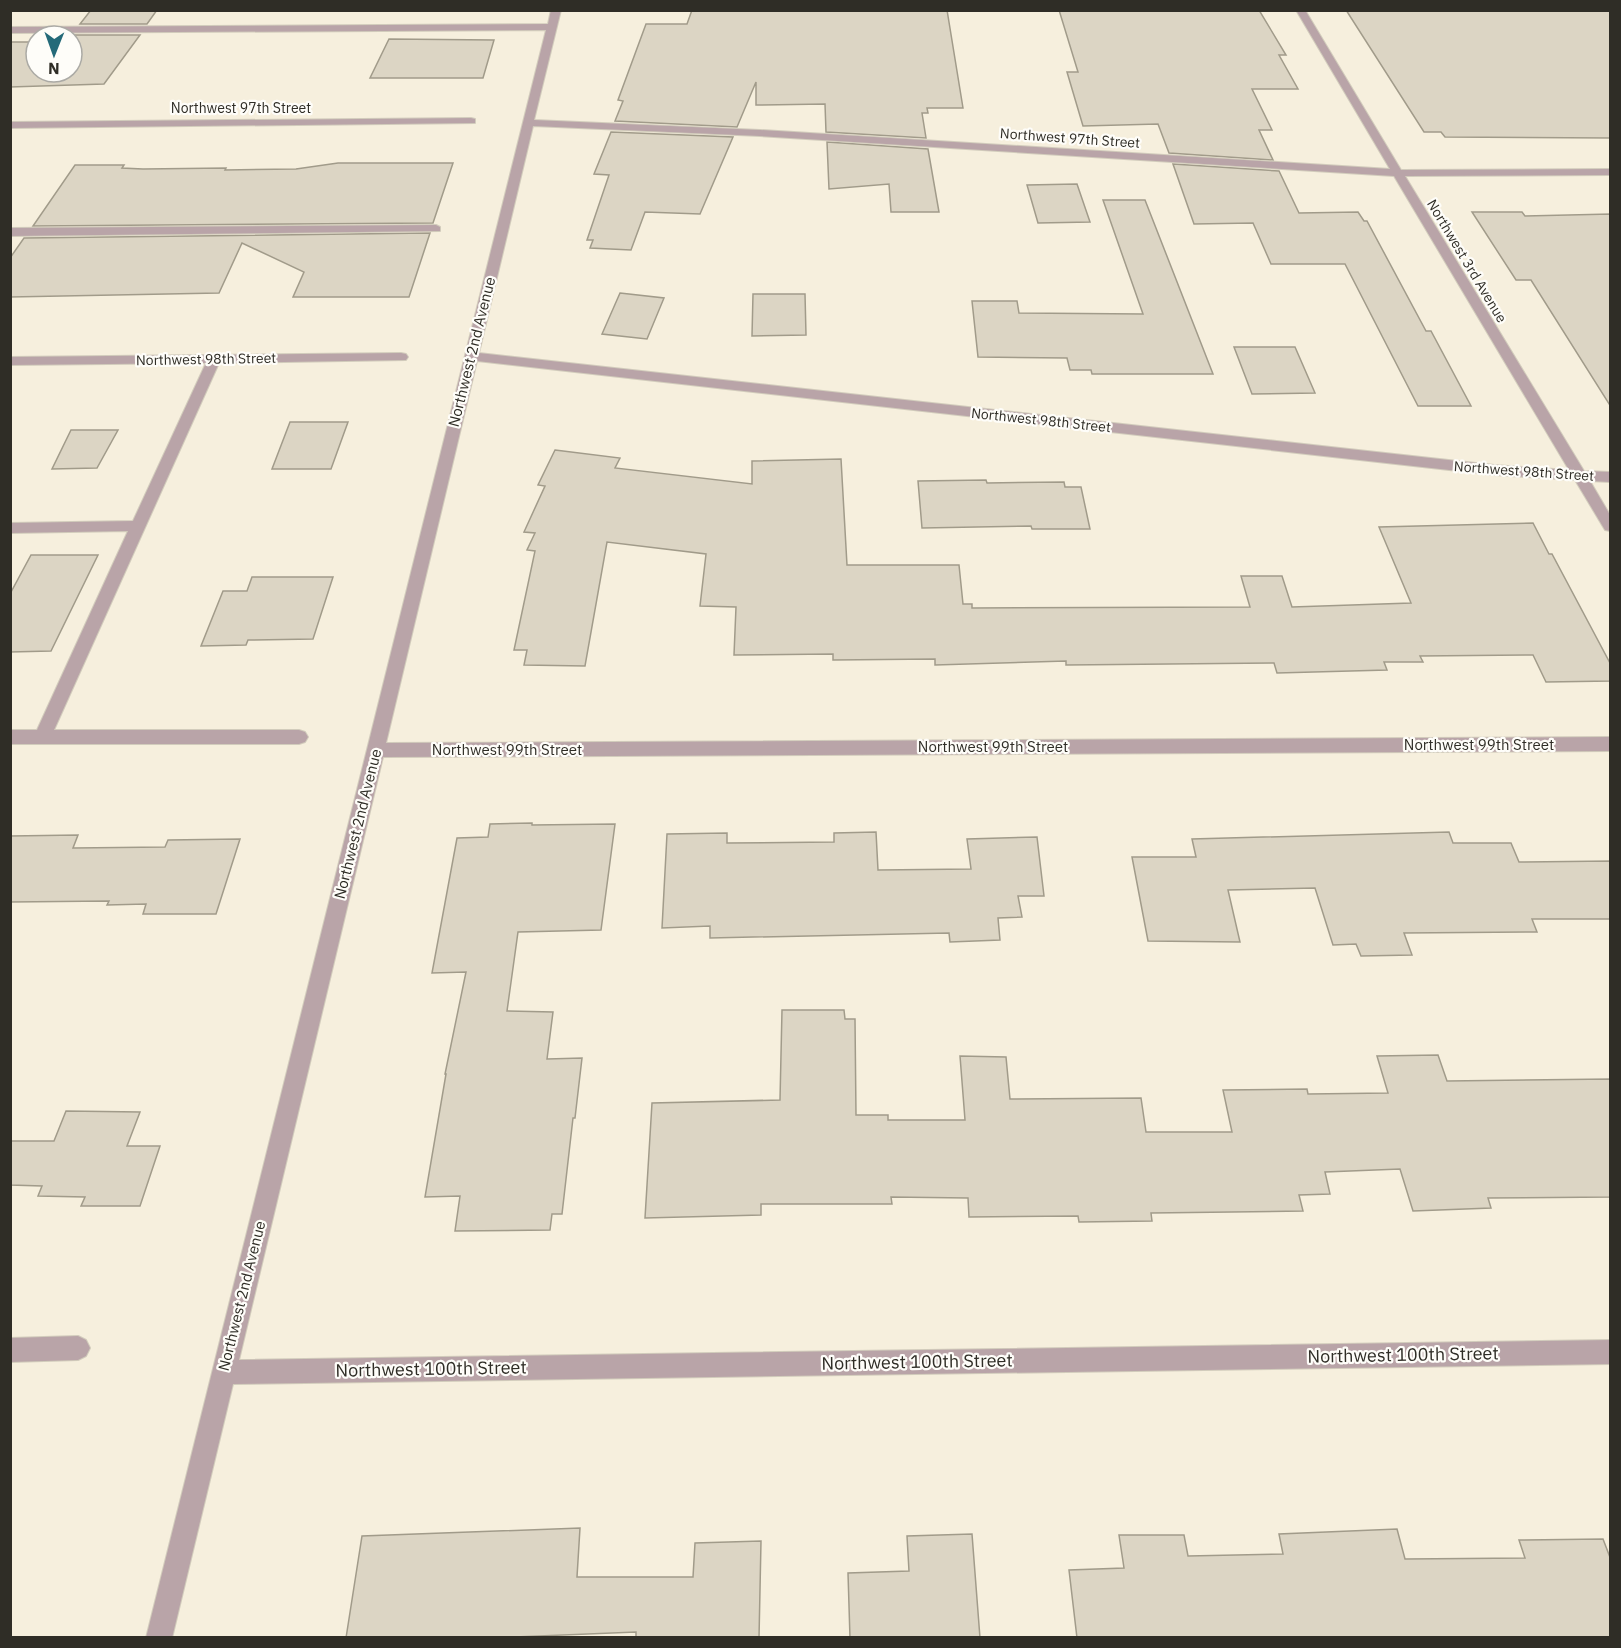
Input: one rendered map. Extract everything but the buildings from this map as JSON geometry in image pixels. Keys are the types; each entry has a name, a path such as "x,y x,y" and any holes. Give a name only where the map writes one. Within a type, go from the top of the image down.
{"street":[{"name":"Northwest 3rd Avenue","path":"1300,10 1396,173 1611,526"},
{"path":"10,30 554,19"},
{"name":"Northwest 2nd Avenue","path":"159,1638 554,19"},
{"name":"Northwest 97th Street","path":"10,124 471,121"},
{"name":"Northwest 97th Street","path":"527,123 760,133 1396,173 1611,172"},
{"path":"10,232 436,229"},
{"name":"Northwest 98th Street","path":"471,356 1494,471 1611,477"},
{"name":"Northwest 98th Street","path":"10,361 401,357"},
{"path":"42,737 215,358"},
{"path":"10,528 138,526"},
{"path":"10,737 298,737"},
{"name":"Northwest 99th Street","path":"376,750 1611,744"},
{"path":"10,1350 78,1348"},
{"name":"Northwest 100th Street","path":"224,1372 1611,1352"}]}
